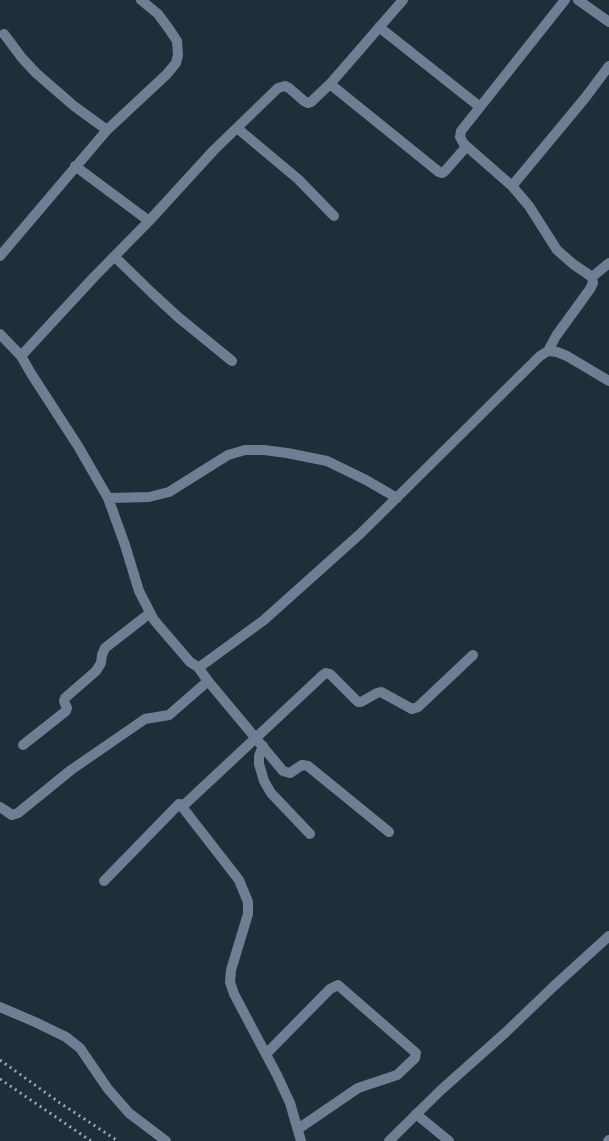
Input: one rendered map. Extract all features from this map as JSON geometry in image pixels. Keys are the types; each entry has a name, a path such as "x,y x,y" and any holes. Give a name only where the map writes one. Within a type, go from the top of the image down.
{"street":[{"path":"0,256 107,130 167,74 176,63 178,55 176,42 173,35 158,14 141,0"},
{"path":"21,356 214,150 278,88 282,86 289,88 301,99 308,103 311,102 330,84 402,0"},
{"path":"565,0 462,131 460,137 466,147 512,186 529,206 558,250 573,264 592,277"},
{"path":"578,0 609,22"},
{"path":"379,27 480,108"},
{"path":"4,34 22,58 36,73 74,106 107,130"},
{"path":"512,186 581,104 609,66"},
{"path":"330,84 439,172 442,173 445,171 466,147"},
{"path":"238,128 298,179 334,216"},
{"path":"75,166 149,221"},
{"path":"115,257 178,317 232,361"},
{"path":"592,277 607,267"},
{"path":"198,667 264,620 360,534 500,394 540,356 548,351 556,336 590,289 592,277"},
{"path":"0,334 21,356 78,446 108,498 125,545 139,592 154,620 190,662 198,667 279,766 286,772 290,773 302,766 308,766 389,832"},
{"path":"548,351 557,352 567,356 609,381"},
{"path":"108,498 150,497 169,492 228,455 245,450 264,450 287,453 327,462 366,480 397,498"},
{"path":"23,745 66,711 67,708 64,701 65,698 96,671 101,663 102,654 105,648 150,613"},
{"path":"104,881 177,806 180,804 184,805 322,675 326,673 330,674 358,702 361,702 377,692 381,692 412,709 418,707 473,655"},
{"path":"0,807 12,815 18,813 71,770 145,719 169,714 208,681"},
{"path":"262,746 259,756 259,764 264,781 271,793 310,834"},
{"path":"184,805 183,808 239,880 248,902 248,914 231,970 230,982 234,994 290,1103 301,1141"},
{"path":"388,1141 609,936"},
{"path":"266,1054 330,989 338,985 416,1053 415,1058 397,1075 358,1088 298,1129"},
{"path":"0,1007 66,1037 80,1048 108,1089 129,1113 166,1141"},
{"path":"416,1114 449,1141"}],"railway":[{"path":"0,1060 60,1103 118,1141"},
{"path":"0,1079 91,1141"}]}
